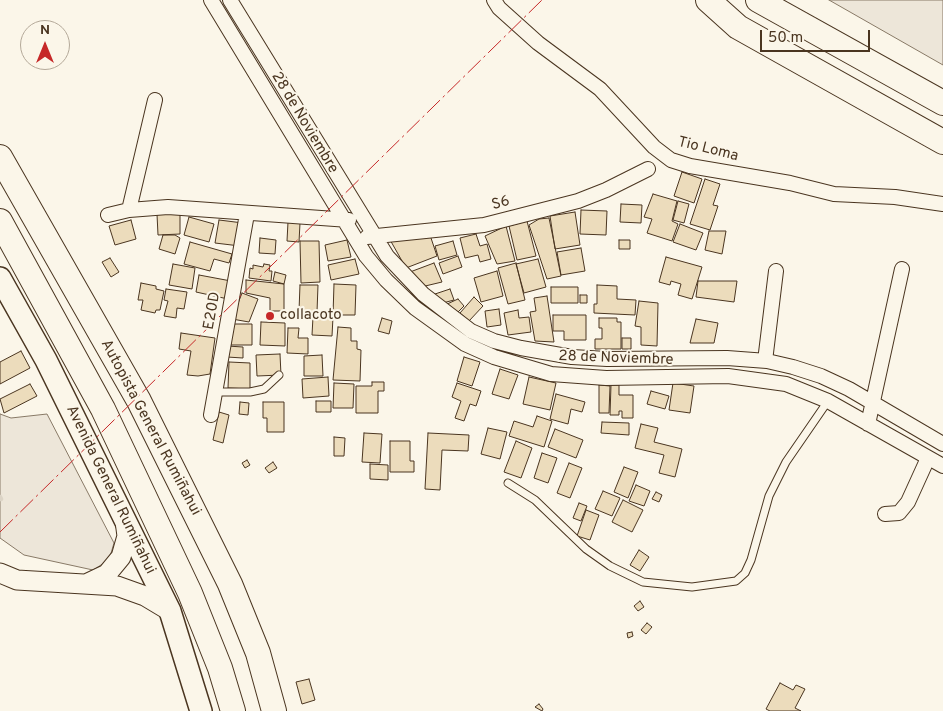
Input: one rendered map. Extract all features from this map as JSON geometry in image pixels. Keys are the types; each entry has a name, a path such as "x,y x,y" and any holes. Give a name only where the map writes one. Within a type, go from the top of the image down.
{"highway":[{"path":"708,0 738,27 943,142"},
{"path":"758,0 943,103"},
{"name":"Autopista General Rumiñahui","path":"0,157 152,428 230,584 258,654 274,711"},
{"path":"0,221 107,418 190,593 220,668 233,711"}],"main road":[{"name":"Avenida General Rumiñahui","path":"0,278 46,360 170,611 201,711"}],"street":[{"name":"28 de Noviembre","path":"211,0 354,238 386,280 415,308 465,344 494,357 551,374 579,377 728,376 786,384 828,401 943,466"},
{"path":"230,0 387,256 423,294 471,331 494,341 544,354 572,358 727,358 765,361 821,376 943,444"},
{"name":"Tio Loma","path":"494,0 538,43 600,88 654,147 670,160 690,166 790,183 834,194 895,197 943,204"},
{"path":"129,210 155,100"},
{"name":"S6","path":"354,238 484,225 578,201 613,187 648,169"},
{"path":"108,214 129,210 191,208 247,214 364,220"},
{"name":"E20D","path":"211,415 247,214"},
{"path":"868,424 874,404 902,269"},
{"path":"765,361 776,271"},
{"path":"885,514 899,513 908,502 928,458"},
{"path":"88,583 108,574 122,557 127,536 124,515"},
{"path":"0,573 17,580 42,583 88,583 117,586 170,611"}],"lane":[{"path":"215,392 250,392 264,389 279,375"},
{"path":"508,482 535,500 586,549 610,566 643,582 692,586 736,581 745,573 752,560 769,496 786,462 828,401"}],"shaded area":[{"path":"829,0 943,0 943,65"},
{"path":"0,414 11,418 47,414 114,543 109,560 93,570 24,555 0,538"}],"building":[{"path":"682,172 702,179 694,203 674,196"},
{"path":"705,179 720,184 713,205 718,206 710,230 690,224"},
{"path":"653,194 677,201 672,221 678,224 672,241 647,233 652,219 644,217"},
{"path":"678,201 689,204 684,223 673,220"},
{"path":"621,204 642,205 641,223 620,222"},
{"path":"581,210 607,211 606,235 580,234"},
{"path":"575,212 580,245 555,249 550,216"},
{"path":"157,214 180,214 180,234 158,235"},
{"path":"189,217 214,224 209,242 184,235"},
{"path":"549,218 561,276 547,279 529,225 539,219"},
{"path":"131,220 136,239 115,245 109,226"},
{"path":"219,220 243,223 240,246 215,243"},
{"path":"527,221 536,256 517,260 509,226"},
{"path":"288,222 300,223 299,242 287,241"},
{"path":"680,224 703,233 696,250 673,242"},
{"path":"506,226 515,261 497,264 485,236"},
{"path":"709,231 726,231 722,254 705,250"},
{"path":"476,234 480,246 487,244 491,259 480,262 478,255 465,258 460,238"},
{"path":"163,235 175,235 180,238 175,254 159,249"},
{"path":"430,235 437,256 406,268 389,238"},
{"path":"260,238 276,240 275,254 259,253"},
{"path":"347,240 351,257 328,261 325,245"},
{"path":"619,240 630,240 630,249 619,249"},
{"path":"300,241 319,241 320,282 301,283"},
{"path":"453,241 457,255 439,260 435,246"},
{"path":"190,242 232,254 229,263 214,259 210,271 184,264"},
{"path":"581,248 585,271 561,275 557,252"},
{"path":"458,256 462,267 443,274 439,263"},
{"path":"666,257 702,267 692,299 678,295 681,284 671,281 670,285 659,282"},
{"path":"110,258 119,272 111,277 102,262"},
{"path":"355,259 359,274 331,280 328,265"},
{"path":"538,259 546,287 524,293 516,264"},
{"path":"434,263 442,282 421,287 410,272"},
{"path":"516,263 525,300 508,304 498,268"},
{"path":"173,264 195,268 192,289 169,285"},
{"path":"264,264 270,265 269,271 272,271 271,281 249,278 250,268 253,269 253,265 263,267"},
{"path":"497,271 503,296 481,302 474,278"},
{"path":"275,272 286,275 284,284 273,281"},
{"path":"199,275 231,281 228,299 196,292"},
{"path":"246,280 284,284 284,311 270,311 270,298 246,293"},
{"path":"698,281 737,281 734,302 696,297"},
{"path":"141,283 156,286 156,289 164,291 160,310 156,310 155,313 141,310 143,300 138,300"},
{"path":"334,284 356,285 355,315 333,315"},
{"path":"300,285 318,285 317,312 299,311"},
{"path":"597,285 617,286 617,299 636,300 635,315 594,313 594,304 597,304"},
{"path":"551,287 578,287 578,303 551,303"},
{"path":"166,289 187,292 184,309 177,308 176,318 164,316 168,301 164,300"},
{"path":"450,289 454,300 439,304 432,295"},
{"path":"242,293 258,299 249,322 232,319"},
{"path":"580,295 587,295 587,303 580,303"},
{"path":"547,296 554,342 535,341 530,312 536,311 534,298"},
{"path":"474,297 483,306 469,321 460,313"},
{"path":"458,299 464,306 457,313 445,305"},
{"path":"639,301 658,303 657,346 641,345 641,327 635,326"},
{"path":"499,309 501,325 487,327 485,311"},
{"path":"518,310 519,318 529,317 531,332 508,335 504,313"},
{"path":"553,315 586,315 586,340 564,340 564,331 553,331"},
{"path":"313,317 333,317 332,336 312,335"},
{"path":"382,318 392,321 389,334 378,331"},
{"path":"599,318 617,318 617,322 621,322 621,349 595,349 595,339 602,339 602,328 599,328"},
{"path":"696,319 718,323 714,343 690,343"},
{"path":"261,322 285,323 285,346 260,345"},
{"path":"229,324 252,324 252,345 229,345"},
{"path":"338,327 351,328 351,341 357,341 357,349 361,350 360,381 333,380"},
{"path":"288,328 299,328 298,338 308,338 308,354 287,353"},
{"path":"181,333 215,338 210,374 187,375 191,351 179,349"},
{"path":"622,338 631,338 631,349 622,349"},
{"path":"227,346 243,347 243,358 227,357"},
{"path":"21,351 30,368 0,384 0,362"},
{"path":"280,354 281,375 257,376 256,355"},
{"path":"322,355 323,376 304,376 304,356"},
{"path":"464,357 480,362 472,386 457,381"},
{"path":"229,362 250,363 250,389 228,388"},
{"path":"500,369 518,375 509,399 492,394"},
{"path":"328,377 329,396 303,398 302,379"},
{"path":"529,377 556,383 550,410 523,404"},
{"path":"372,382 384,382 384,391 378,391 378,413 356,413 356,386 372,386"},
{"path":"334,383 354,384 353,408 333,408"},
{"path":"457,383 481,391 476,406 470,404 464,421 455,418 461,401 452,397"},
{"path":"673,383 694,386 690,413 669,410"},
{"path":"30,384 37,396 4,413 0,399"},
{"path":"599,385 610,386 609,413 599,413"},
{"path":"611,385 619,385 619,395 633,395 633,418 622,418 622,411 619,411 619,415 610,415"},
{"path":"651,391 669,396 665,409 647,404"},
{"path":"556,394 585,402 582,412 571,409 568,424 550,419"},
{"path":"316,401 331,401 331,412 316,412"},
{"path":"240,402 249,403 248,415 239,414"},
{"path":"263,402 284,402 284,432 267,432 267,418 263,418"},
{"path":"219,412 229,415 223,443 213,440"},
{"path":"537,416 552,421 544,447 509,436 514,421 533,427"},
{"path":"602,422 629,423 629,435 601,433"},
{"path":"641,424 658,428 654,442 682,449 675,477 659,473 664,455 635,448"},
{"path":"488,428 507,432 500,459 481,454"},
{"path":"555,429 583,440 576,458 548,447"},
{"path":"364,433 382,434 380,463 362,462"},
{"path":"428,433 469,435 468,451 442,450 440,490 425,489"},
{"path":"334,437 345,438 344,456 334,456"},
{"path":"390,441 410,441 410,461 414,461 414,472 390,472"},
{"path":"516,441 532,448 521,478 504,472"},
{"path":"542,453 557,458 548,483 534,478"},
{"path":"247,460 250,465 245,468 242,463"},
{"path":"273,462 277,468 269,473 265,468"},
{"path":"569,463 582,468 570,498 557,493"},
{"path":"370,464 388,465 388,480 370,479"},
{"path":"624,467 638,472 628,498 614,492"},
{"path":"636,485 650,491 644,506 629,501"},
{"path":"603,491 620,498 612,516 595,509"},
{"path":"656,492 662,495 659,502 652,499"},
{"path":"623,500 643,510 632,532 612,522"},
{"path":"579,503 587,506 581,521 573,518"},
{"path":"586,510 599,515 590,540 577,536"},
{"path":"639,550 649,557 640,571 630,565"},
{"path":"640,601 644,607 638,611 634,606"},
{"path":"647,623 652,627 646,634 641,630"},
{"path":"632,632 633,636 628,638 627,633"},
{"path":"309,679 315,700 302,704 296,682"},
{"path":"780,683 793,690 796,685 805,689 795,708 801,711 770,711 766,709"},
{"path":"539,704 543,709 542,711 535,707"}],"power":[{"path":"0,532 542,0"}],"place":[{"name":"collacoto","path":"270,316"}]}
